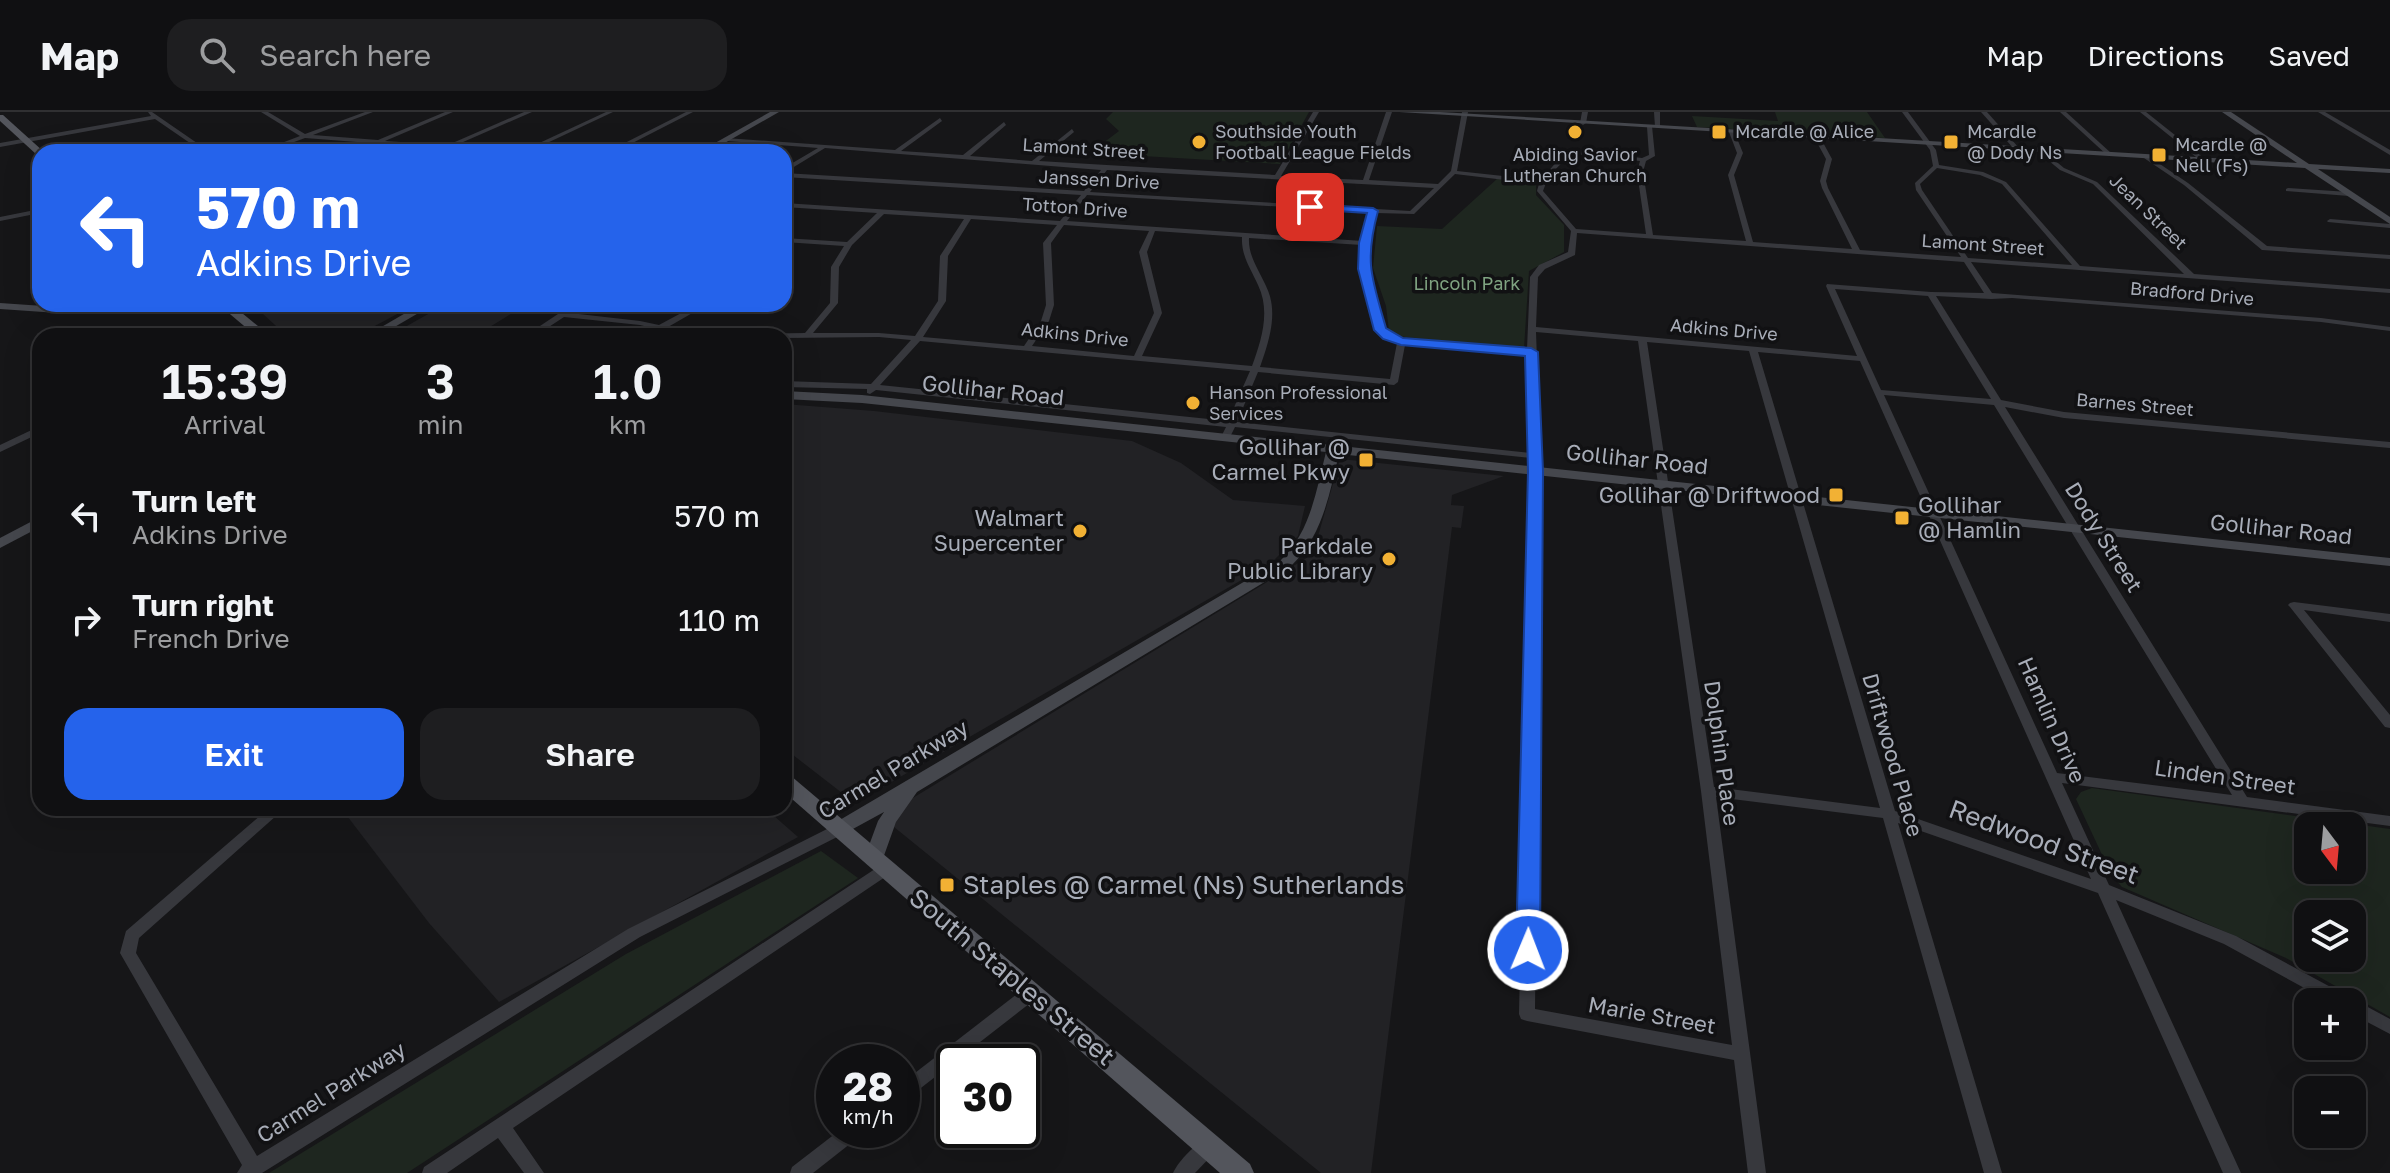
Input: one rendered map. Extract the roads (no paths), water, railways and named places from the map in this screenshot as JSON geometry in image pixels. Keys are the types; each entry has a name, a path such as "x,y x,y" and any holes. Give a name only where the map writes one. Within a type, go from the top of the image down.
{"main road":[{"path":"718,144 775,112"},
{"path":"1403,112 2390,171"},
{"path":"2226,112 2390,224"},
{"path":"2,121 32,146"},
{"path":"0,306 32,308"},
{"path":"234,312 254,328"},
{"path":"386,328 414,312"},
{"name":"Gollihar Road","path":"792,395 1066,414 1309,439 1334,448 1444,454 1795,499 2390,562"},
{"name":"Carmel Parkway","path":"840,829 1299,553 1312,530 1334,448"},
{"path":"0,544 32,526"},
{"path":"880,864 887,821 911,786"},
{"name":"South Staples Street","path":"792,788 1240,1173"}],"street":[{"path":"149,112 195,144"},
{"path":"267,114 286,112"},
{"path":"282,144 370,112"},
{"path":"378,141 450,112"},
{"path":"456,144 529,112"},
{"path":"540,144 610,112"},
{"path":"626,144 690,112"},
{"path":"1277,177 1316,112"},
{"path":"1365,182 1389,112"},
{"path":"1583,123 1585,112"},
{"path":"1574,231 1540,191 1541,182 1569,154 1577,152 1643,160 1652,156 1657,112"},
{"path":"1905,112 1936,156 1936,166 1917,184 1919,190 1991,297"},
{"path":"1984,112 2017,149"},
{"path":"2063,112 2109,154"},
{"path":"2143,112 2203,160"},
{"path":"2321,112 2390,153"},
{"path":"267,114 304,136 414,144"},
{"path":"1439,186 1454,172 1464,114"},
{"path":"0,145 156,117"},
{"path":"897,151 940,120"},
{"path":"966,156 1004,124"},
{"path":"1035,161 1072,131"},
{"path":"1732,132 1740,153 1731,175 1750,244"},
{"path":"1817,137 1829,159 1823,181 1825,188 1857,252"},
{"name":"Lamont Street","path":"727,139 1105,168 1439,186"},
{"path":"792,168 825,146"},
{"name":"Jean Street","path":"2039,150 2062,169 2095,183 2191,276"},
{"path":"2146,157 2186,184 2265,248 2390,257"},
{"path":"1643,160 1640,172 1650,236"},
{"path":"1936,166 1981,173 2004,183 2079,269"},
{"path":"1027,347 1045,321 1050,305 1047,243 1105,168"},
{"path":"1454,172 1541,182"},
{"name":"Janssen Drive","path":"792,174 1412,213 1439,186"},
{"path":"2288,190 2349,194"},
{"name":"Totton Drive","path":"792,206 1364,243"},
{"path":"1373,211 1364,243 1363,269 1380,330 1401,342 1531,352"},
{"path":"809,333 834,303 835,267 849,244 882,212"},
{"path":"0,219 32,213"},
{"path":"862,399 918,338 942,301 944,256 968,218"},
{"path":"2330,221 2390,224"},
{"path":"1137,358 1158,313 1143,252 1153,229"},
{"name":"Lamont Street","path":"1574,231 2390,291"},
{"name":"Marie Street","path":"1574,231 1572,253 1542,267 1534,277 1531,352 1535,464 1527,1014 1742,1054"},
{"path":"1228,431 1269,329 1268,300 1244,247 1246,235"},
{"path":"792,240 849,244"},
{"name":"Hamlin Drive","path":"1931,294 1830,286 2232,1173"},
{"path":"1931,294 1991,297"},
{"name":"Dody Street","path":"1931,294 2242,801"},
{"name":"Bradford Drive","path":"1991,297 2043,298 2321,320 2390,329"},
{"path":"541,328 565,312"},
{"path":"662,327 689,312"},
{"path":"562,314 666,328"},
{"name":"Adkins Drive","path":"1534,329 1863,359"},
{"name":"Adkins Drive","path":"792,334 918,338 1394,382 1401,342"},
{"name":"Dolphin Place","path":"1642,338 1708,791 1757,1173"},
{"name":"Driftwood Place","path":"1753,349 1993,1173"},
{"path":"792,384 873,387 1066,414"},
{"name":"Barnes Street","path":"1877,392 1995,402 2064,415 2390,445"},
{"path":"0,449 32,433"},
{"path":"0,437 19,440"},
{"path":"1309,439 1444,454"},
{"path":"2390,618 2294,605 2390,724"},
{"name":"Linden Street","path":"2055,777 2390,821"},
{"name":"Redwood Street","path":"1708,791 1888,814 2103,889 2230,940 2319,988"},
{"path":"250,1171 128,953 132,935 269,816"},
{"name":"Carmel Parkway","path":"250,1171 634,933 840,829"},
{"path":"431,1173 880,864"},
{"path":"920,1079 1032,992"},
{"path":"2366,1014 2390,1027"},
{"path":"501,1127 535,1173"},
{"path":"1182,1173 1209,1146"},
{"path":"799,1173 831,1148"}],"place":[{"name":"Abiding Savior Lutheran Church","path":"1575,132"},
{"name":"Mcardle @ Alice","path":"1719,132"},
{"name":"Southside Youth Football League Fields","path":"1199,142"},
{"name":"Mcardle @ Dody Ns","path":"1951,142"},
{"name":"Mcardle @ Nell (Fs)","path":"2159,155"},
{"name":"Hanson Professional Services","path":"1193,403"},
{"name":"Gollihar @ Carmel Pkwy","path":"1366,460"},
{"name":"Gollihar @ Driftwood","path":"1836,495"},
{"name":"Gollihar @ Hamlin","path":"1902,518"},
{"name":"Walmart Supercenter","path":"1080,531"},
{"name":"Parkdale Public Library","path":"1389,559"},
{"name":"Staples @ Carmel (Ns) Sutherlands","path":"947,885"}],"park label":[{"name":"Lincoln Park","path":"1467,284"}]}
